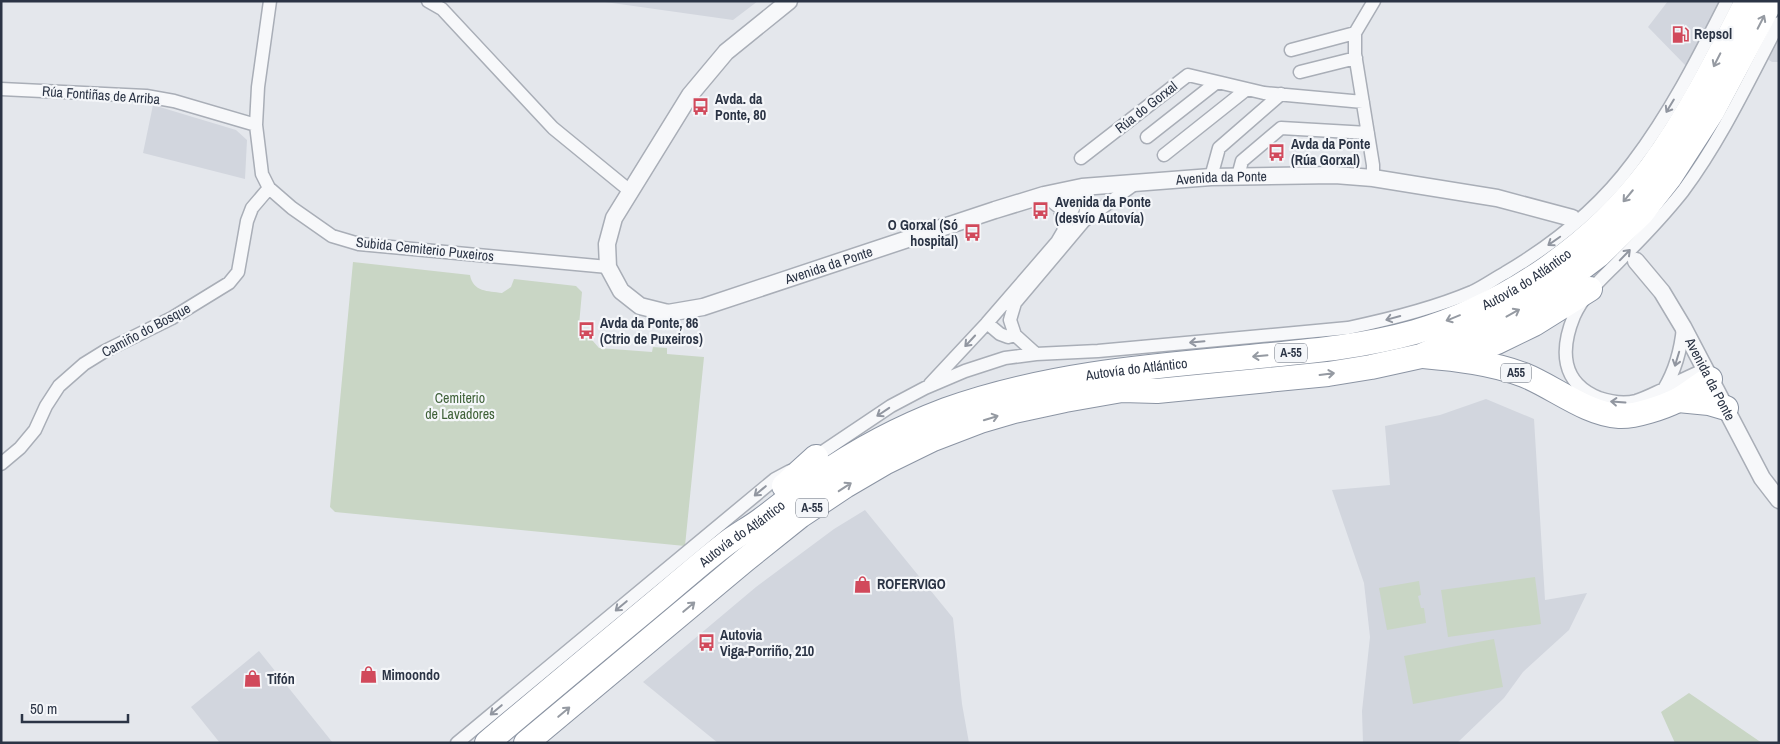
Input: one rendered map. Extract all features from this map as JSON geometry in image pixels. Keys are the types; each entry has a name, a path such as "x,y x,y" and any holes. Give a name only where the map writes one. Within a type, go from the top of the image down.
{"highway":[{"name":"Autovía do Atlántico","path":"487,743 726,544 817,478 861,451 899,431 942,412 981,398 1069,377 1123,369 1315,350 1369,342 1415,332 1492,301 1530,279 1591,233 1622,203 1649,171 1674,134 1709,75 1747,1"},
{"name":"Autovía do Atlántico","path":"526,743 800,516 886,462 933,439 980,421 1014,411 1122,390 1156,391 1328,374 1421,356 1499,321 1546,295 1599,255 1641,214 1670,177 1712,112 1771,1"},
{"path":"1456,358 1497,342 1534,324 1590,289"},
{"name":"A55","path":"1421,356 1456,358 1500,368 1525,376 1601,412 1620,416 1643,412 1707,374"},
{"path":"1671,394 1709,402 1726,408"},
{"path":"726,544 752,514 816,457"}],"street":[{"name":"Subida Cemiterio Puxeiros","path":"270,1 258,78 256,125 262,174 269,188 292,208 332,236 359,244 608,267"},
{"path":"428,1 442,9 553,128 630,191"},
{"name":"Avenida da Ponte","path":"789,1 726,52 690,95 614,218 607,244 608,267 621,291 640,306 668,313 703,307 1044,195 1082,187 1138,181 1238,176 1335,175 1373,178 1496,198 1572,218"},
{"path":"1373,178 1373,164 1356,58 1355,33 1374,1"},
{"path":"457,743 775,479 816,457 891,406 925,388 966,371 1005,358 1348,328 1389,320 1431,308 1474,291 1520,264 1566,232 1607,194 1633,162 1659,125 1689,75 1727,1"},
{"path":"1683,327 1678,360 1672,376 1671,394 1623,403 1608,401 1582,389 1568,369 1565,355 1567,337 1575,315 1590,289 1651,229 1683,190 1721,132 1779,24"},
{"path":"1291,50 1355,33"},
{"path":"1300,72 1356,58"},
{"name":"Rúa do Gorxal","path":"1082,158 1188,75 1247,89 1363,102"},
{"name":"Rúa do Gorxal","path":"1147,137 1217,82"},
{"name":"Rúa Fontiñas de Arriba","path":"1,89 146,96 174,101 256,125"},
{"path":"1164,155 1247,89"},
{"path":"1212,177 1219,148 1281,94"},
{"path":"1238,176 1242,161 1281,128 1368,133"},
{"path":"1036,354 1015,335 1010,320 1015,303 1084,221 1138,181"},
{"path":"925,388 987,323 1057,242 1082,187"},
{"path":"1082,187 1087,205 1084,221"},
{"name":"Camiño do Bosque","path":"1,464 20,448 35,430 46,406 59,386 84,364 105,351 172,318 229,283 238,272 247,221 252,208 269,188"},
{"path":"1044,195 1060,208 1064,230"},
{"name":"Avenida da Ponte","path":"1636,261 1662,292 1683,327 1762,478 1779,500"},
{"path":"987,323 1000,334 1008,337 1015,335"}],"shaded area":[{"path":"598,1 758,1 733,20"},
{"name":"Repsol","path":"1668,1 1722,1 1687,67 1648,27"},
{"name":"Repsol","path":"1779,35 1779,62 1772,62 1766,58"},
{"path":"153,105 236,130 247,140 245,179 143,153"},
{"path":"1486,399 1534,419 1545,600 1587,593 1569,630 1523,672 1504,698 1457,743 1363,743 1362,711 1370,637 1364,583 1332,490 1390,485 1385,426 1440,415"},
{"path":"865,510 953,618 962,704 969,743 718,743 643,682 756,587 834,529"},
{"name":"Tifón","path":"259,651 333,743 220,743 191,707"}],"green space":[{"name":"Cemiterio de Lavadores","path":"353,262 470,275 474,285 478,288 502,293 511,287 514,279 576,286 582,292 579,325 599,348 652,352 653,347 667,348 667,354 704,357 685,546 335,512 330,507"},
{"path":"1535,577 1541,624 1448,637 1441,590"},
{"path":"1419,581 1421,595 1418,596 1421,608 1424,608 1426,623 1387,630 1379,588"},
{"path":"1494,639 1503,687 1413,704 1404,656"},
{"path":"1689,693 1762,743 1675,743 1661,712"}],"place":[{"name":"Repsol","path":"1680,34"},
{"name":"Avda. da Ponte, 80","path":"701,107"},
{"name":"Avda da Ponte (Rúa Gorxal)","path":"1277,152"},
{"name":"Avenida da Ponte (desvío Autovía)","path":"1041,210"},
{"name":"O Gorxal (Só hospital)","path":"972,233"},
{"name":"Avda da Ponte, 86 (Ctrio de Puxeiros)","path":"586,331"},
{"name":"ROFERVIGO","path":"863,584"},
{"name":"Autovia Viga-Porriño, 210","path":"706,643"},
{"name":"Mimoondo","path":"368,675"},
{"name":"Tifón","path":"253,679"}]}
